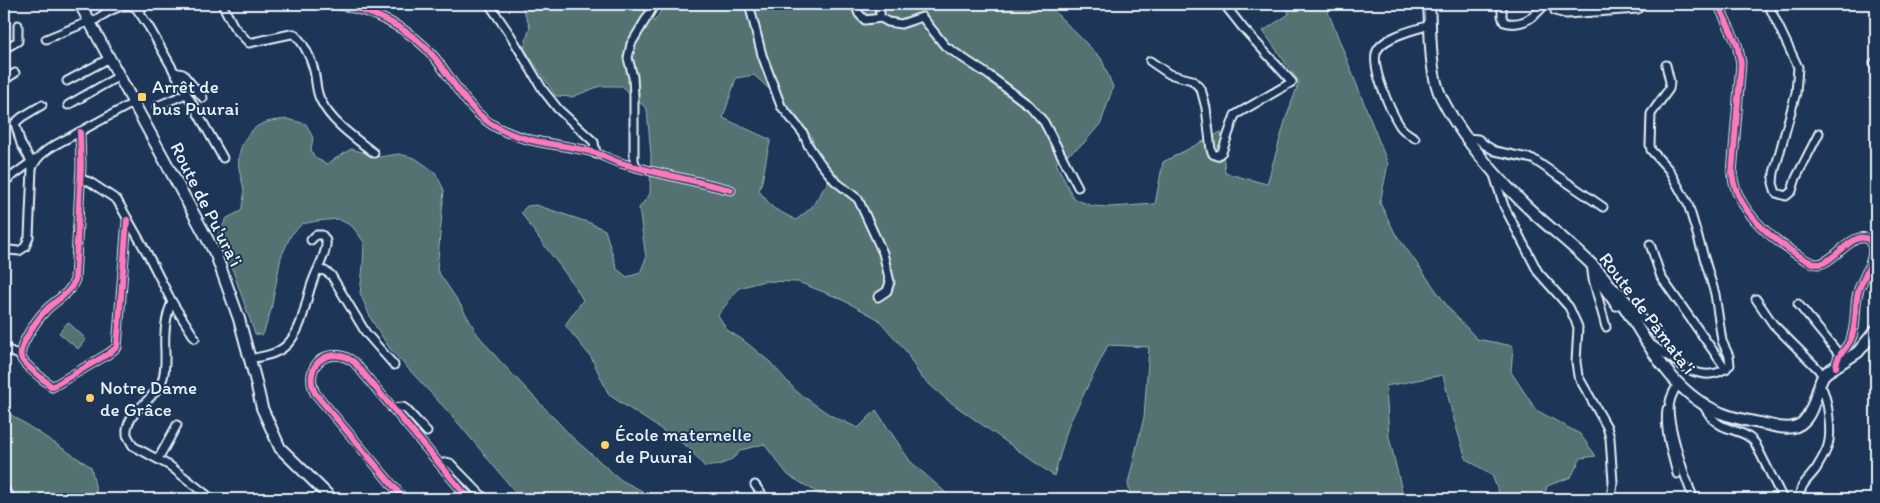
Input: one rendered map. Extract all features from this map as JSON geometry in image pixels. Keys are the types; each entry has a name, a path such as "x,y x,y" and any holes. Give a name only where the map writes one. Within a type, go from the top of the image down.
{"main road":[{"name":"Route de Pu'ura'i","path":"80,4 216,255 228,286 256,378 262,408 280,448 332,499"},
{"name":"Route de Pāmata'i","path":"1429,4 1433,70 1438,89 1451,114 1494,172 1522,202 1611,286 1644,340 1678,384 1702,402 1729,416 1778,427 1792,428 1804,422 1823,376"},
{"path":"1823,376 1858,352 1876,330"}],"street":[{"path":"139,12 146,4"},
{"path":"222,4 234,27 249,43 294,34 300,40 313,67 317,92 328,114 335,122 374,153"},
{"path":"334,4 363,11 386,20 420,42 435,57 481,118 498,128 530,141 570,147 624,164 731,190"},
{"path":"489,4 511,36 543,90 564,114 594,142 596,154"},
{"path":"636,167 634,160 634,85 628,58 631,44 656,4"},
{"path":"749,4 762,55 781,106 802,133 820,164 835,181 858,200 883,253 890,282 887,291 878,297"},
{"path":"855,4 859,14 865,20 881,18 888,22 901,24 922,17 945,46 1030,106 1044,122 1078,187"},
{"path":"878,4 881,18"},
{"path":"1150,61 1169,74 1192,80 1201,90 1206,108 1211,150 1217,156 1222,152 1235,115 1292,82 1224,4"},
{"path":"1502,4 1504,22 1510,24 1520,23 1530,18 1545,4"},
{"path":"1557,4 1555,11 1566,14 1638,9"},
{"path":"1718,4 1737,44 1741,63 1732,174 1733,185 1740,200 1766,232 1810,262 1824,263 1855,239 1864,238 1870,241 1873,247 1874,255 1858,292 1854,330 1850,341 1840,354 1836,367"},
{"path":"1768,4 1798,67 1796,93 1774,173 1773,183 1776,193 1786,196 1792,191 1796,178 1819,133"},
{"path":"46,39 127,5 136,8 223,158"},
{"path":"4,49 18,41 18,25"},
{"path":"1415,138 1400,126 1388,104 1380,86 1376,54 1383,44 1392,38 1430,25"},
{"path":"67,81 110,58"},
{"path":"1644,340 1661,349 1682,367 1695,373 1713,374 1726,369 1730,365 1729,356 1722,341 1714,294 1688,204 1669,170 1650,145 1650,114 1669,89 1670,82 1666,65"},
{"path":"311,90 313,67"},
{"path":"174,72 183,74 203,98"},
{"path":"4,80 15,73"},
{"path":"68,104 119,76"},
{"path":"157,106 186,94"},
{"path":"4,182 58,143 133,103"},
{"path":"4,252 9,250 19,251 25,247 29,237 34,160 21,144 15,124 22,117 42,105"},
{"path":"21,356 24,342 44,312 68,293 75,280 81,179 82,148 80,132"},
{"path":"1468,138 1478,139 1495,150 1533,159 1603,207"},
{"path":"1494,172 1504,206 1538,272 1569,307 1578,328 1576,362 1578,376 1607,427 1610,438 1612,482 1610,499"},
{"path":"81,179 90,182 117,200 172,302 195,338"},
{"path":"4,348 21,356 25,363 52,387 117,347 127,220"},
{"path":"249,359 272,354 284,348 292,340 302,321 313,278 318,270 326,244 326,238 322,235 313,237 311,240"},
{"path":"1650,244 1661,277 1726,369"},
{"path":"1591,267 1616,306"},
{"path":"1591,267 1606,327"},
{"path":"318,270 325,271 331,275 366,333 394,365"},
{"path":"1611,286 1620,291 1648,326 1658,335"},
{"path":"1756,299 1773,324 1818,368 1823,376"},
{"path":"172,302 167,313 166,362 162,382 152,397 134,415 126,430 129,440 134,446 180,472 212,499"},
{"path":"1798,304 1840,354"},
{"path":"404,499 315,393 311,381 314,366 324,358 331,355 343,355 363,372 469,499"},
{"path":"1677,474 1666,419 1667,408 1678,384"},
{"path":"1800,499 1800,492 1815,470 1828,444 1830,430 1826,400 1823,390 1819,388"},
{"path":"1670,402 1674,438 1694,499"},
{"path":"1702,402 1709,415 1719,424 1749,435 1784,499"},
{"path":"392,408 403,407 406,409 427,432"},
{"path":"158,459 177,425"},
{"path":"1607,427 1616,434"},
{"path":"441,465 446,462 450,463 485,499"},
{"path":"755,485 765,499"},
{"path":"4,489 11,499"}],"green space":[{"path":"521,4 642,4 654,22 665,4 1047,4 1101,58 1113,87 1101,123 1083,144 1056,163 1074,199 1093,206 1110,207 1155,204 1163,162 1221,132 1225,173 1267,184 1286,118 1299,82 1263,31 1289,14 1285,4 1325,4 1388,164 1380,203 1395,233 1448,307 1477,339 1513,346 1511,372 1536,410 1580,434 1596,456 1581,458 1571,477 1547,486 1544,499 1501,499 1492,475 1466,459 1443,375 1386,386 1389,437 1404,499 1131,499 1128,483 1144,417 1149,347 1108,345 1069,424 1054,476 946,399 921,377 905,350 878,319 839,298 798,282 764,281 739,288 718,315 727,330 743,340 770,362 797,392 830,415 858,428 876,410 910,461 953,499 828,499 788,475 764,444 741,450 725,463 705,467 688,447 609,395 591,357 565,325 583,300 521,212 527,206 536,205 605,230 617,269 627,277 640,273 646,258 639,208 650,194 651,155 647,109 622,86 600,86 572,97 556,96 524,48 530,27","holes":["754,75 793,111 811,136 818,153 834,173 811,208 796,220 773,208 759,191 771,140 723,118 736,78"]},
{"path":"287,119 306,124 313,138 311,150 315,158 327,164 351,149 379,157 399,154 415,158 435,172 444,190 437,270 478,335 499,360 573,438 621,480 646,493 651,499 521,499 454,418 390,349 371,319 360,293 364,242 352,226 338,219 302,224 291,235 281,257 271,310 263,335 255,334 233,271 216,238 227,218 241,211 244,193 239,168 239,154 245,140 260,125 270,121"},
{"path":"68,322 86,339 78,349 59,333"},
{"path":"7,412 91,467 98,499 11,499 4,487 4,416"}],"cycle path":[{"path":"334,4 362,10 390,22 415,38 435,58 471,106 488,122 498,128 532,140 589,151 624,164 731,190"},
{"path":"1718,4 1737,44 1741,63 1732,173 1735,186 1747,210 1764,230 1785,247 1808,261 1817,264 1830,259 1857,239 1869,240 1872,245 1873,251 1870,264 1857,295 1852,335 1841,353 1836,367"},
{"path":"80,132 81,166 75,280 66,293 38,319 25,339 21,352 21,357 26,364 52,387 117,347 127,220"},
{"path":"404,499 315,393 312,374 320,360 336,355 354,362 469,499"}],"place":[{"name":"Arrêt de bus Puurai","path":"142,97"},
{"name":"Notre Dame de Grâce","path":"90,398"},
{"name":"École maternelle de Puurai","path":"605,445"}]}
